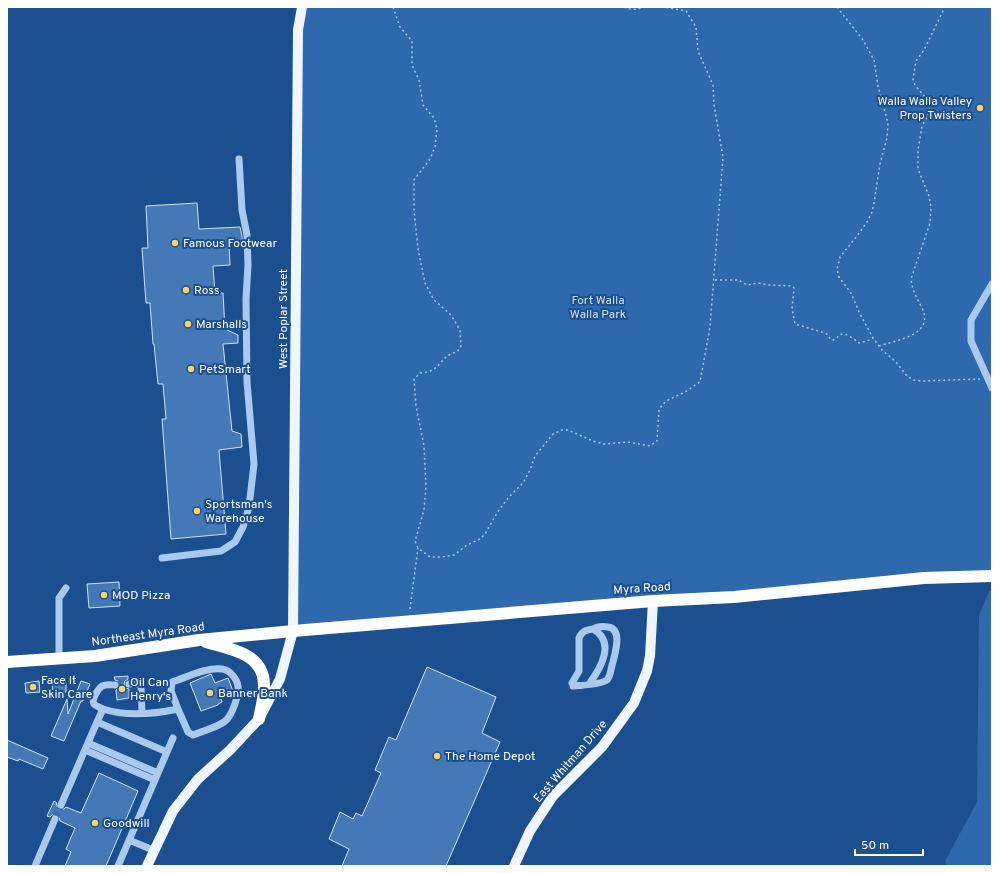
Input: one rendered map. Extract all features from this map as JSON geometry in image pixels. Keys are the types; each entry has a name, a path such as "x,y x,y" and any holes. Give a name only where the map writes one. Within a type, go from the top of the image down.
{"highway":[{"name":"Myra Road","path":"293,631 653,601 734,596 924,578 992,576"},
{"name":"Northeast Myra Road","path":"7,662 95,656 199,640 293,631"},
{"path":"199,640 242,652 255,661 264,675 264,686 259,719"}],"main road":[{"name":"West Poplar Street","path":"147,866 153,850 173,811 198,779 230,750 259,719 280,679 293,631 298,30 302,7"},
{"name":"East Whitman Drive","path":"514,866 530,831 553,796 602,747 634,703 647,671 650,656 653,601"}],"street":[{"path":"162,558 221,551 235,542 243,527 249,507 254,464 247,367 247,236 242,210 239,159"},
{"path":"992,284 971,320 971,341 992,388"},
{"path":"59,658 59,598 66,588"},
{"path":"598,626 611,628 614,630 617,637 617,645 609,677 602,682 589,684 573,684 579,671 579,638 585,630 593,629 598,626"},
{"path":"589,684 601,667 605,649 605,642 602,636 593,629"},
{"path":"221,669 231,673 238,686 235,702 230,716 224,722 193,735 188,732 178,709 171,691 172,682 204,670 221,669"},
{"path":"129,684 141,684 142,713"},
{"path":"115,685 106,685 98,689 94,702 95,705 117,713 161,713 178,709"},
{"path":"61,805 103,709"},
{"path":"97,722 167,752"},
{"path":"118,866 173,738"},
{"path":"88,743 158,773"},
{"path":"85,750 155,780"},
{"path":"35,866 55,819"},
{"path":"129,840 153,850"}],"path":[{"path":"393,7 400,27 412,41 412,65 419,80 423,105 434,118 437,129 435,147 430,159 414,180 414,211 424,283 434,300 451,315 460,330 461,346 457,352 449,354 435,370 420,373 414,379 416,406 424,446 426,487 424,510 415,540 418,548 410,609"},
{"path":"624,7 627,9 639,9 643,7"},
{"path":"418,548 430,556 442,557 454,554 467,545 480,539 485,534 508,498 523,483 535,456 553,434 557,432 568,430 604,444 628,442 650,446 657,442 658,417 659,410 662,405 666,401 685,392 700,382 710,327 714,280 713,270 718,230 723,157 714,105 713,85 698,51 696,27 686,11 664,7"},
{"path":"686,11 688,7"},
{"path":"836,7 863,40 874,60 878,86 888,123 887,138 880,164 872,212 867,222 840,257 837,269 839,277 851,293 873,338 907,376 917,381 988,379"},
{"path":"879,346 911,336 921,329 925,321 924,313 912,288 912,279 930,223 931,202 918,170 918,150 922,126 930,108 926,97 915,85 913,79 916,60 924,50 945,7"},
{"path":"714,280 738,280 747,285 758,283 792,286 794,288 792,308 795,324 827,334 830,340 834,341 842,334 847,335 859,343 873,338"}],"green space":[{"name":"Fort Walla Walla Park","path":"302,7 992,7 992,576 293,631"},
{"path":"989,591 992,591 992,866 946,866 945,861 977,802 979,615"}],"building":[{"path":"197,203 199,229 240,227 242,236 242,241 229,242 230,265 213,266 215,293 223,293 225,329 238,335 238,343 223,344 232,431 241,434 242,447 219,450 226,534 171,539 162,419 166,419 163,384 158,384 150,303 146,303 142,248 148,248 146,206"},
{"name":"MOD Pizza","path":"119,582 120,606 89,608 87,584"},
{"name":"The Home Depot","path":"427,667 496,697 482,733 500,742 446,866 342,866 349,849 329,839 340,812 353,819 356,813 362,816 381,773 375,770 389,737 396,740"},
{"name":"Banner Bank","path":"211,674 215,683 228,678 233,691 220,696 222,702 218,705 201,711 190,683"},
{"name":"Oil Can Henry's","path":"128,676 128,679 124,684 126,688 129,689 129,698 117,700 116,690 120,685 114,677"},
{"name":"Face It Skin Care","path":"39,681 40,692 26,693 25,683"},
{"path":"81,681 90,684 64,741 51,736 67,699 68,714"},
{"path":"66,683 66,692 53,693 52,684"},
{"path":"7,740 48,758 43,769 19,759 18,761 7,757"},
{"name":"Goodwill","path":"99,773 138,791 106,866 65,866 71,852 66,849 75,828 60,821 57,814 50,817 47,816 54,801 57,803 56,806 59,809 64,809 66,807 81,813"}],"tunnel":[{"path":"115,685 129,684"},
{"path":"55,819 61,805"}],"place":[{"name":"Walla Walla Valley Prop Twisters","path":"980,108"},
{"name":"Famous Footwear","path":"175,243"},
{"name":"Ross","path":"186,290"},
{"name":"Marshalls","path":"188,324"},
{"name":"PetSmart","path":"191,369"},
{"name":"Sportsman's Warehouse","path":"197,511"},
{"name":"MOD Pizza","path":"104,595"},
{"name":"Face It Skin Care","path":"33,687"},
{"name":"Oil Can Henry's","path":"122,689"},
{"name":"Banner Bank","path":"210,693"},
{"name":"The Home Depot","path":"437,756"},
{"name":"Goodwill","path":"95,823"}]}
